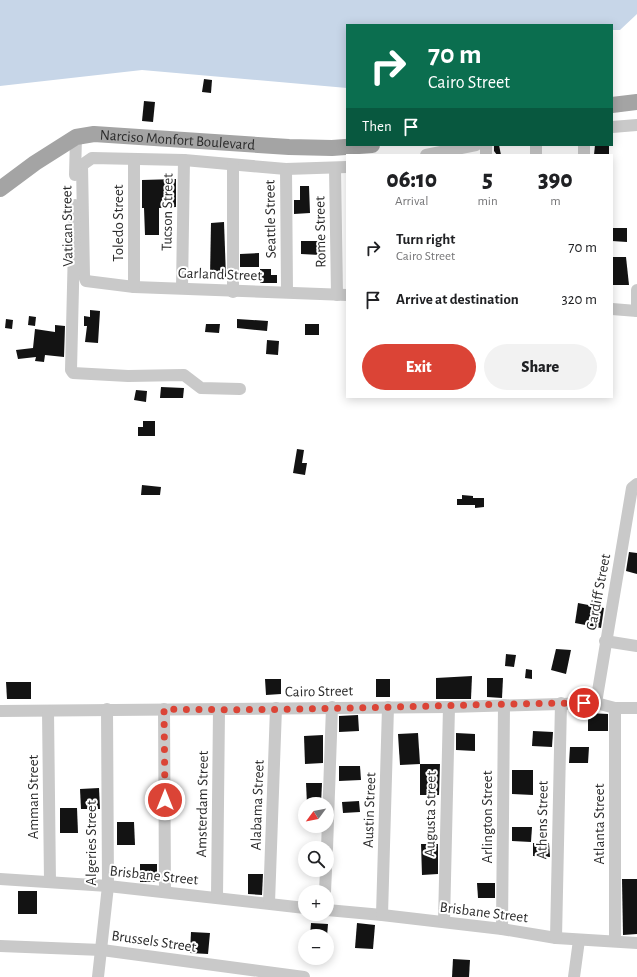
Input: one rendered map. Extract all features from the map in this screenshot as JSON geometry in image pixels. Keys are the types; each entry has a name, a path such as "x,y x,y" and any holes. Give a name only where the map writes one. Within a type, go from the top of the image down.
{"main road":[{"path":"613,105 637,102"},
{"name":"Narciso Monfort Boulevard","path":"0,189 35,163 76,137 94,134 289,147 332,148 359,146"}],"street":[{"path":"613,128 637,125"},
{"path":"76,137 74,302 71,370 77,375 184,375 201,388 240,389"},
{"path":"433,154 471,146"},
{"name":"Vatican Street","path":"91,283 86,281 84,276 82,165 92,158 134,159"},
{"path":"134,159 184,160 286,169 341,168"},
{"name":"Toledo Street","path":"134,159 134,287"},
{"name":"Tucson Street","path":"182,288 184,160"},
{"path":"233,165 233,292"},
{"name":"Rome Street","path":"341,168 342,295"},
{"name":"Seattle Street","path":"286,169 287,292"},
{"name":"Garland Street","path":"91,283 134,287 182,288 233,292 287,292 342,295"},
{"path":"613,309 637,311 637,290"},
{"name":"Cardiff Street","path":"596,703 605,641 635,486"},
{"path":"605,641 637,646"},
{"name":"Cairo Street","path":"0,711 449,707 561,703 596,703 615,708 637,708"},
{"name":"Athens Street","path":"556,938 561,703"},
{"name":"Arlington Street","path":"502,929 504,705"},
{"path":"327,841 332,707"},
{"name":"Austin Street","path":"382,915 388,707"},
{"name":"Augusta Street","path":"444,922 449,707"},
{"name":"Alabama Street","path":"269,903 276,708"},
{"name":"Atlanta Street","path":"615,708 615,941"},
{"name":"Algeries Street","path":"98,977 108,886 106,709"},
{"path":"164,709 165,892"},
{"name":"Amsterdam Street","path":"217,897 219,710"},
{"name":"Amman Street","path":"48,711 50,882"},
{"name":"Brisbane Street","path":"0,879 108,886 298,907"},
{"name":"Brisbane Street","path":"334,911 502,929 556,938 637,943"},
{"path":"574,977 579,940"},
{"name":"Brussels Street","path":"0,946 102,950 304,977"}],"water":[{"path":"0,0 637,0 637,14 620,30 613,30 613,24 346,24 346,88 142,70 0,86"}],"building":[{"path":"204,79 212,80 211,93 202,92"},
{"path":"144,101 155,102 153,122 142,121"},
{"path":"494,146 499,146 501,154 496,154 494,151"},
{"path":"595,146 609,146 609,154 594,154"},
{"path":"176,179 176,207 159,208 159,235 145,235 144,208 142,208 142,180"},
{"path":"300,186 309,186 310,213 294,214 294,200 300,200"},
{"path":"224,222 226,277 210,277 211,223"},
{"path":"613,228 627,228 627,242 613,241"},
{"path":"301,241 320,241 320,255 301,254"},
{"path":"259,253 259,267 240,267 240,254"},
{"path":"613,257 626,257 629,285 613,285"},
{"path":"260,269 271,269 271,275 277,275 277,283 260,283"},
{"path":"90,310 100,311 98,343 85,342 87,326 84,326 84,316 90,317"},
{"path":"29,316 36,317 35,326 28,325"},
{"path":"6,319 13,320 12,329 5,328"},
{"path":"237,319 268,321 267,331 237,328"},
{"path":"206,324 220,324 219,333 205,332"},
{"path":"305,324 319,324 319,335 305,335"},
{"path":"55,325 65,326 64,357 45,355 44,362 35,361 36,357 18,359 16,350 33,348 35,329 55,332"},
{"path":"267,340 279,341 278,355 266,354"},
{"path":"161,387 184,388 183,398 160,398"},
{"path":"136,390 147,391 146,402 134,400"},
{"path":"143,421 155,421 155,436 138,436 138,427 143,427"},
{"path":"297,449 304,450 302,463 307,463 305,475 293,473"},
{"path":"142,485 161,487 160,495 141,495"},
{"path":"462,495 473,496 473,498 484,498 484,507 475,508 475,505 457,505 457,499 462,499"},
{"path":"629,552 637,553 637,574 626,571"},
{"path":"578,603 604,608 601,628 575,623"},
{"path":"556,649 571,650 566,674 551,670"},
{"path":"506,654 516,655 514,667 505,666"},
{"path":"526,669 532,670 532,679 525,678"},
{"path":"472,676 471,699 436,699 436,678"},
{"path":"487,678 503,678 502,698 487,697"},
{"path":"265,679 281,679 281,694 266,695"},
{"path":"376,679 390,679 390,697 376,697"},
{"path":"6,682 31,682 31,699 7,699"},
{"path":"588,713 608,714 608,731 588,731"},
{"path":"358,715 359,731 339,732 339,716"},
{"path":"533,731 553,732 552,747 532,746"},
{"path":"418,733 420,764 400,765 398,734"},
{"path":"456,733 475,734 475,751 456,750"},
{"path":"323,735 323,763 305,764 304,736"},
{"path":"570,747 589,747 588,763 569,763"},
{"path":"420,764 440,764 439,795 420,795"},
{"path":"339,766 360,766 361,780 339,781"},
{"path":"512,770 533,770 533,795 512,794"},
{"path":"306,783 322,783 321,797 307,797"},
{"path":"99,788 100,809 81,809 80,789"},
{"path":"359,801 360,812 343,813 342,802"},
{"path":"60,808 77,808 78,833 60,833"},
{"path":"117,822 134,822 135,845 117,845"},
{"path":"512,827 532,827 531,842 512,841"},
{"path":"533,843 549,843 550,857 533,856"},
{"path":"421,844 438,844 438,874 422,875"},
{"path":"140,864 157,864 157,882 140,882"},
{"path":"248,874 263,874 262,895 248,894"},
{"path":"622,879 637,879 637,934 623,935"},
{"path":"477,883 495,883 495,898 478,898"},
{"path":"18,891 37,891 37,914 18,914"},
{"path":"311,923 328,924 328,929 311,929"},
{"path":"357,923 375,925 373,949 355,948"},
{"path":"191,932 210,933 208,954 190,953"},
{"path":"453,959 470,960 469,977 452,977"}],"route":[{"path":"165,800 164,709 219,710 332,707 449,707 584,703"}]}
